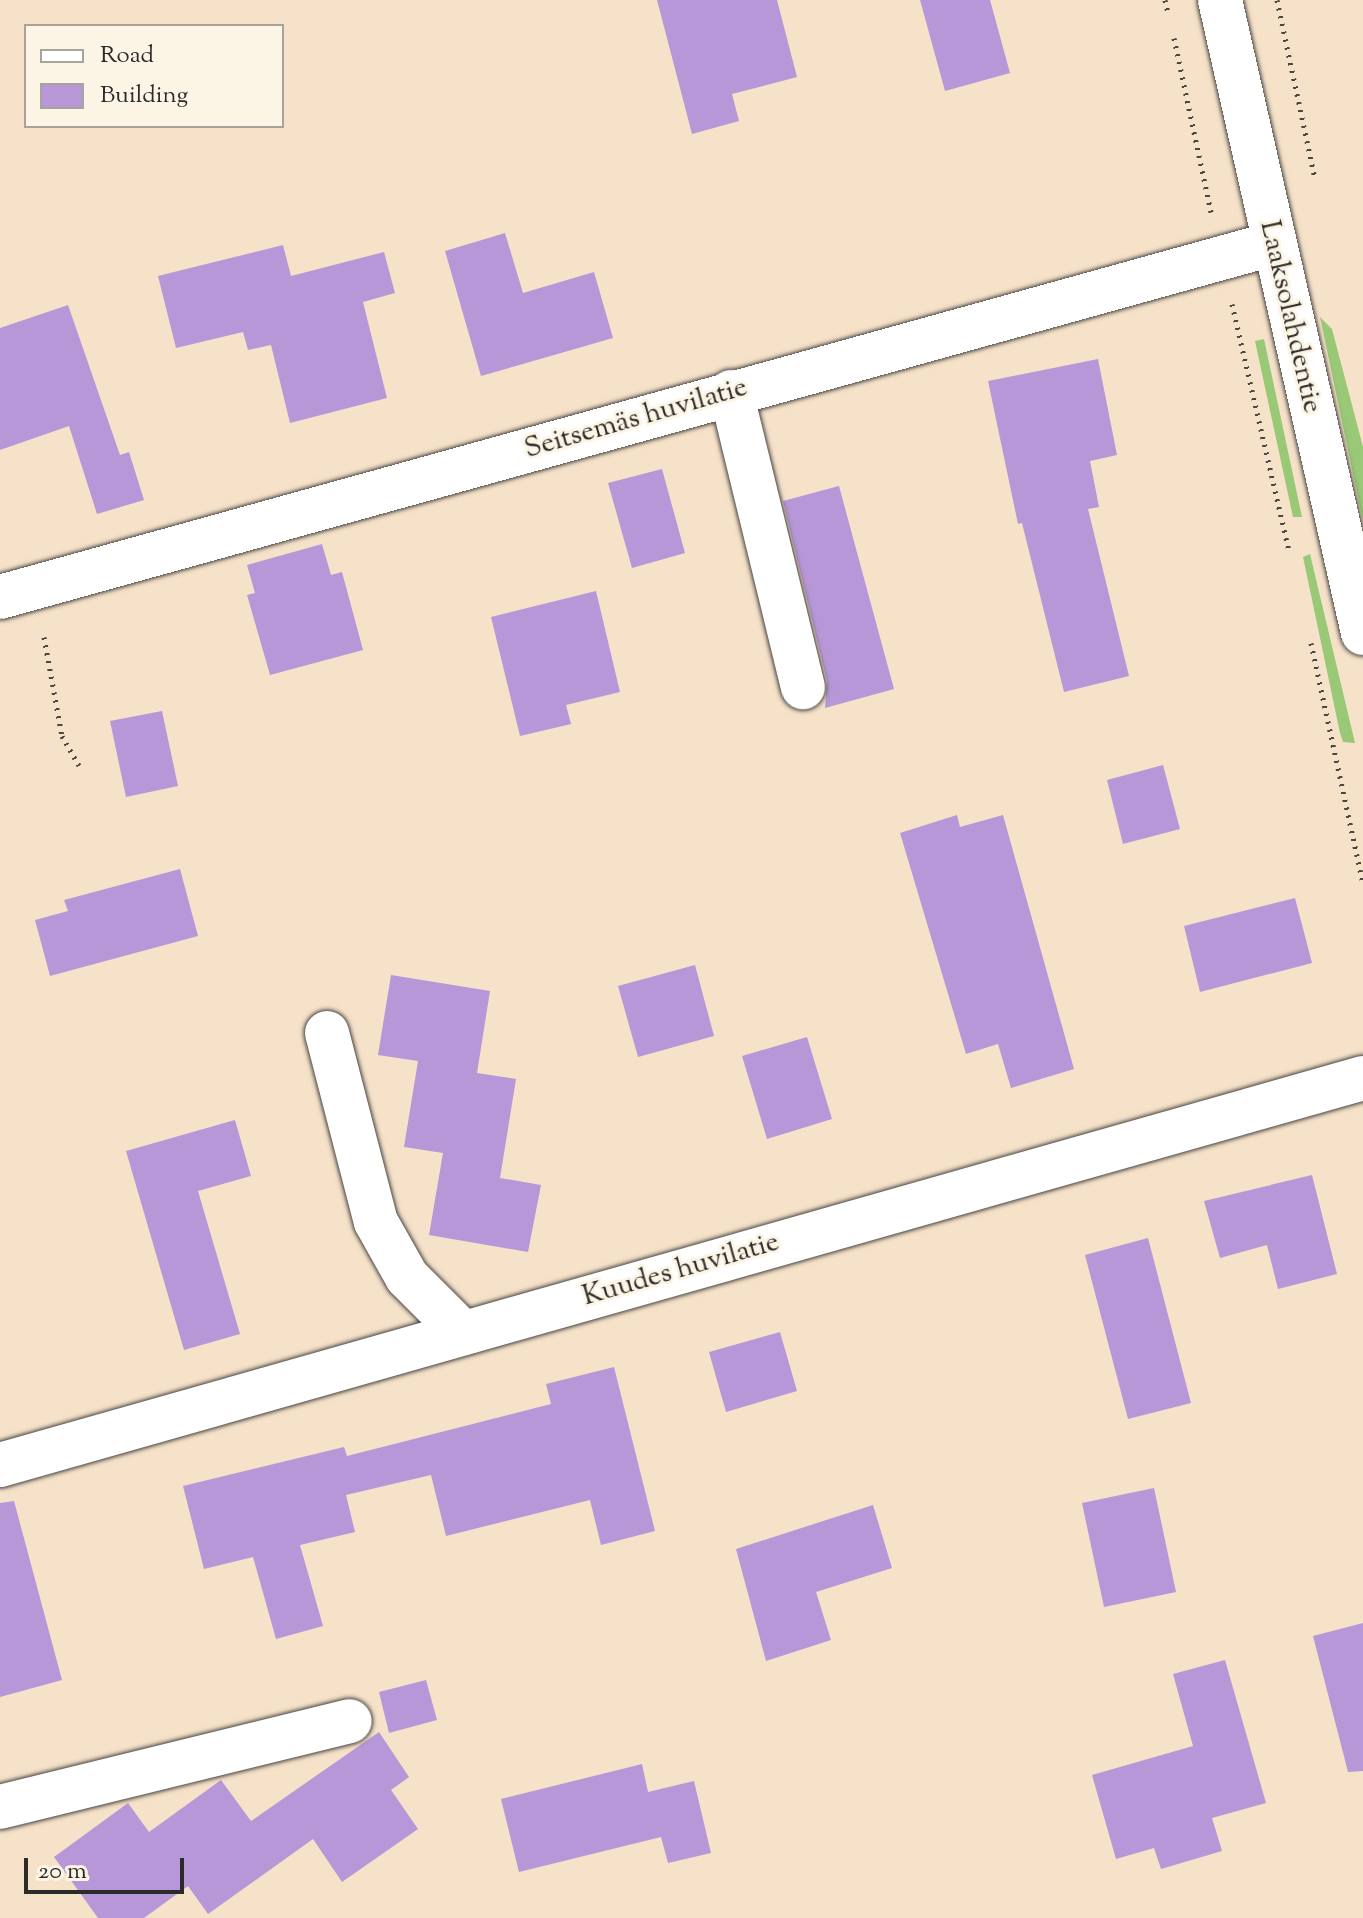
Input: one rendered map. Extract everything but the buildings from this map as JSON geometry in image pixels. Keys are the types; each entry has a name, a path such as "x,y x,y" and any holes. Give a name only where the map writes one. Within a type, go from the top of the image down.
{"street":[{"name":"Laaksolahdentie","path":"1220,0 1272,244 1361,617"},
{"name":"Seitsemäs huvilatie","path":"18,592 839,360 1039,309 1272,244"},
{"path":"731,392 803,687"},
{"path":"327,1033 376,1222 407,1277 461,1331"},
{"name":"Kuudes huvilatie","path":"0,1465 461,1331 1363,1078"},
{"path":"0,1807 350,1721"}],"path":[{"path":"1165,0 1292,563"},
{"path":"18,592 62,736 79,766"},
{"path":"1309,636 1363,884"}],"green space":[{"path":"1320,317 1332,329 1363,447 1363,521"},
{"path":"1264,339 1302,517 1293,517 1255,341"},
{"path":"1310,554 1355,743 1343,742 1340,733 1303,557"}]}
